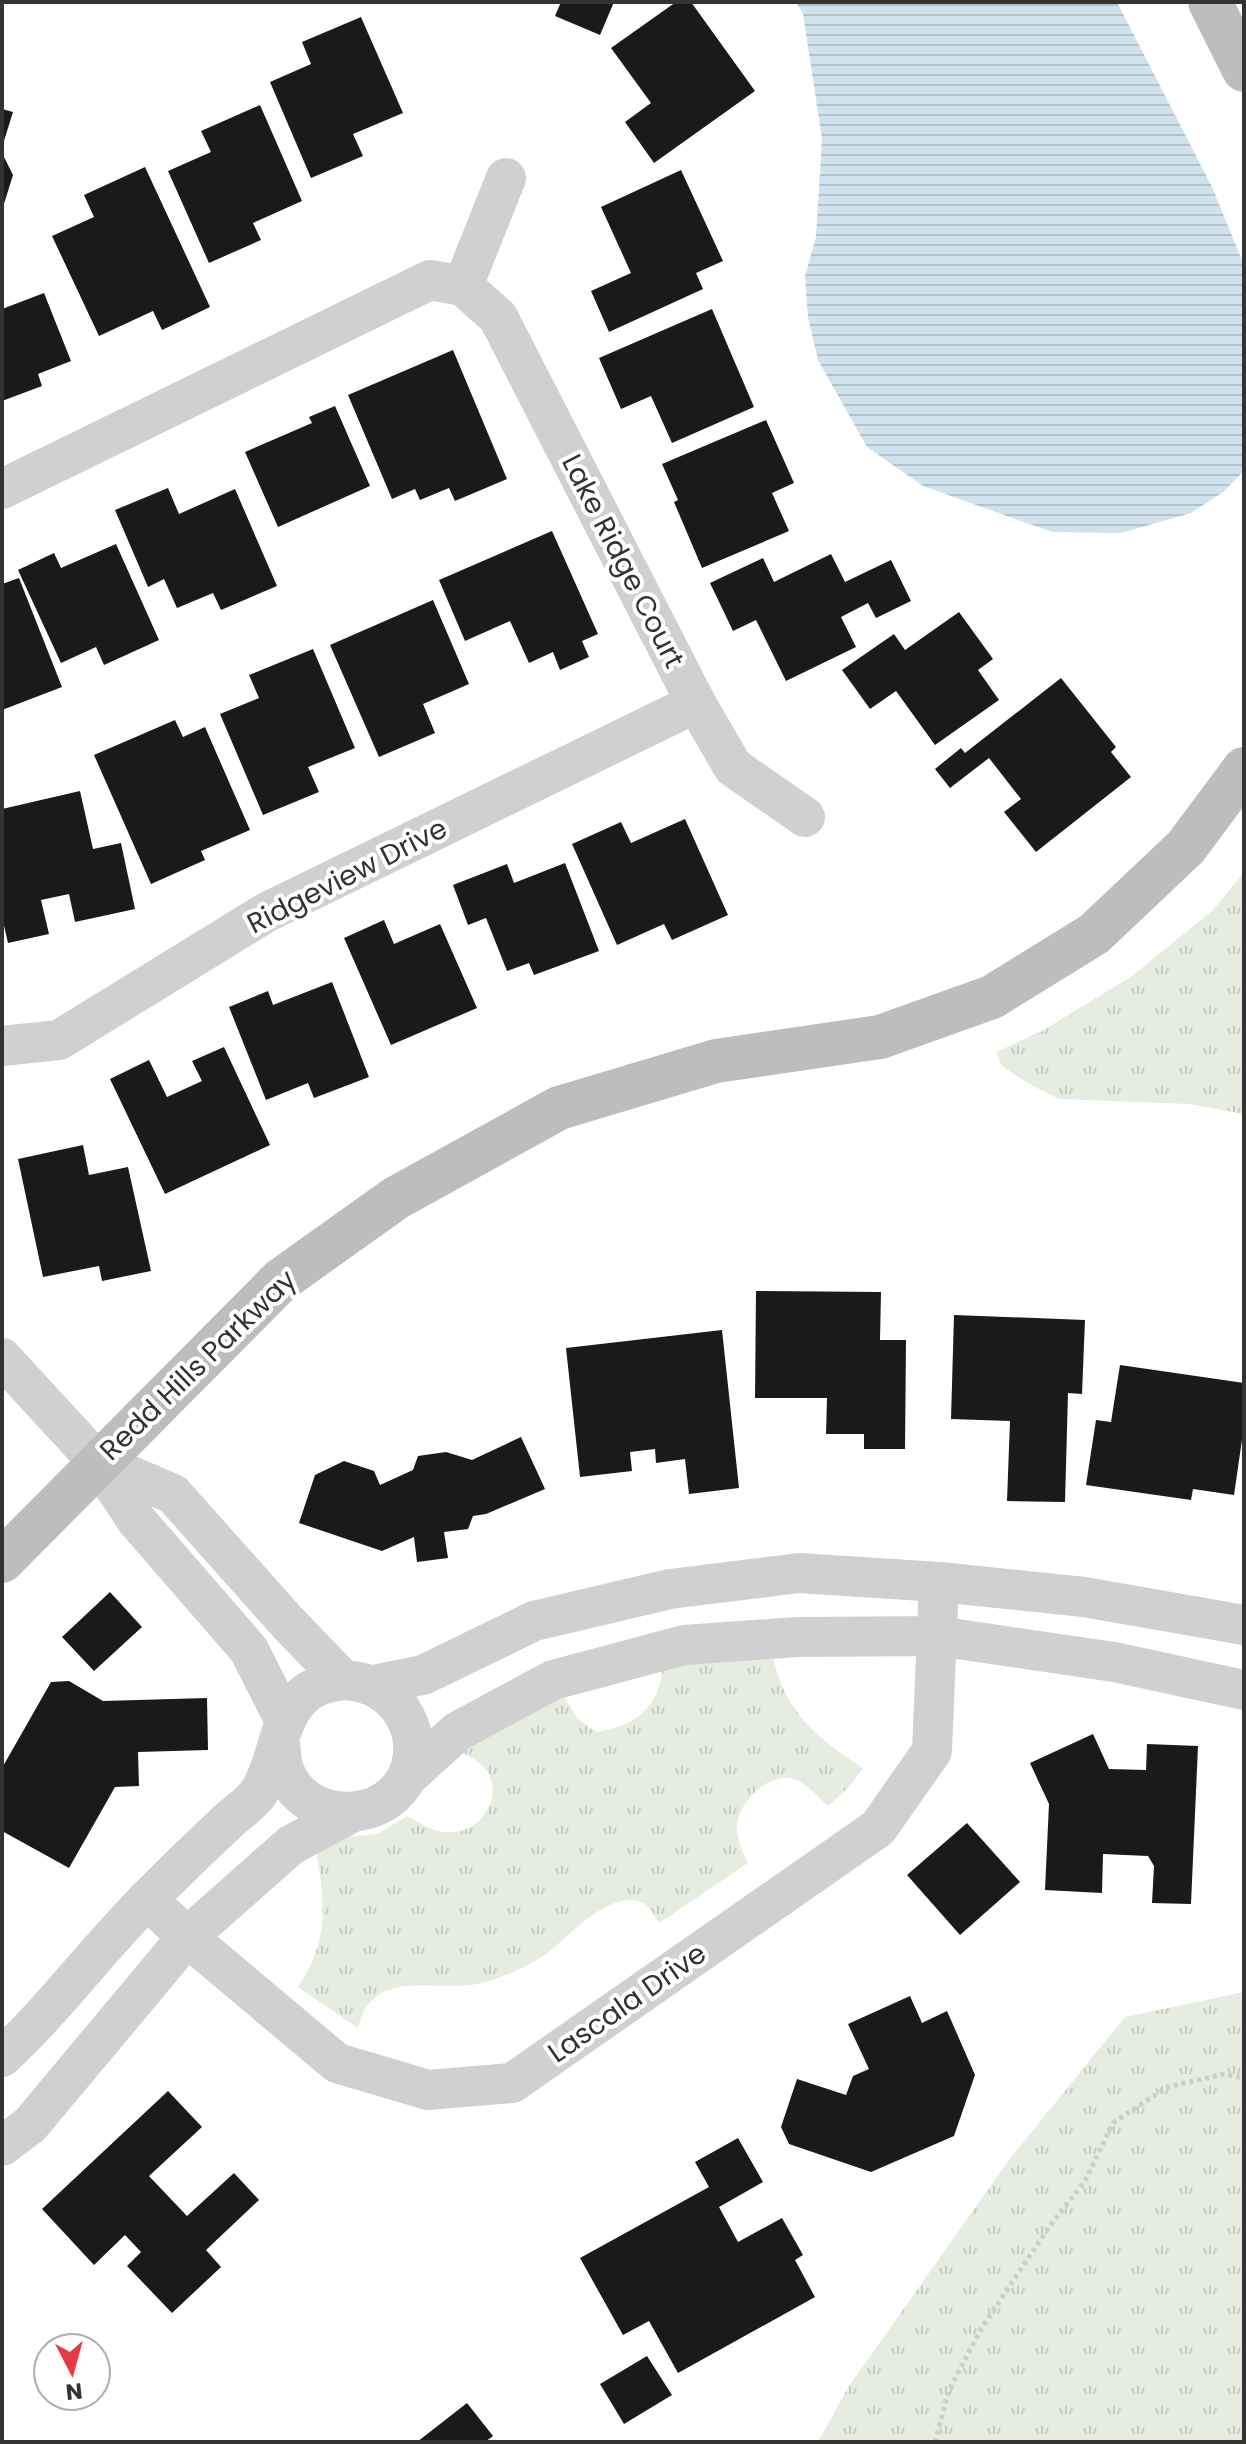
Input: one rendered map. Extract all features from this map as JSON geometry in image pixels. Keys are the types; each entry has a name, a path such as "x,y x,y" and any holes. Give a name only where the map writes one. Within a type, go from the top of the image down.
{"street":[{"path":"1210,2 1244,70"},
{"path":"2,489 430,280 463,286 506,178"},
{"name":"Lake Ridge Court","path":"463,286 498,317 696,703 733,767 805,817"},
{"name":"Ridgeview Drive","path":"2,1046 59,1040 267,912 696,703"},
{"name":"Redd Hills Parkway","path":"2,1561 281,1280 396,1198 559,1108 716,1061 880,1037 992,997 1094,934 1186,847 1244,769"},
{"path":"2,1358 98,1462 137,1521 249,1650 282,1732 282,1765 292,1785 308,1801 328,1811 351,1813"},
{"path":"98,1462 173,1494 288,1623 358,1682 391,1697 405,1714 413,1735 413,1757 406,1778"},
{"path":"2,2057 147,1899 259,1792 295,1704 308,1692 325,1684 423,1675 534,1621 670,1589 799,1573 939,1582 1084,1597 1244,1625"},
{"name":"Lascala Drive","path":"147,1899 187,1937 337,2063 428,2090 512,2083 878,1828 932,1751 939,1582"},
{"path":"2,2146 30,2125 187,1937 291,1845 351,1813 373,1808 392,1796 406,1778 458,1731 553,1680 684,1645 798,1637 937,1636 1114,1662 1244,1690"}],"path":[{"path":"935,2442 949,2390 981,2329 1049,2227 1085,2181 1113,2123 1167,2087 1224,2074 1244,2078"}],"green space":[{"path":"1244,872 1244,1114 1189,1104 1059,1099 1002,1066 996,1052 1042,1031 1132,976 1213,910"},
{"path":"771,1647 776,1669 791,1704 814,1732 863,1768 847,1789 828,1806 808,1787 793,1779 767,1783 751,1796 738,1820 738,1837 748,1863 659,1923 649,1908 637,1901 610,1905 541,1957 500,1977 460,1986 424,1985 390,1989 376,1997 365,2009 358,2028 298,1987 309,1969 321,1933 322,1898 314,1840 377,1834 408,1816 442,1832 466,1829 483,1817 489,1808 493,1787 481,1764 451,1749 560,1691 578,1719 596,1732 624,1725 635,1719 652,1701 658,1690 663,1662"},
{"path":"1244,1992 1244,2442 818,2442 849,2386 1009,2160 1125,2017"}],"water":[{"path":"796,2 1117,2 1212,187 1244,265 1244,471 1223,492 1191,513 1121,533 1052,532 923,486 867,447 818,360 808,317 805,276 816,237 822,139 803,14"}],"building":[{"path":"561,2 614,2 600,35 555,16"},
{"path":"676,2 691,2 755,91 654,163 625,122 651,103 611,48"},
{"path":"361,17 403,113 353,134 363,156 311,178 270,82 311,64 302,42"},
{"path":"260,105 302,201 253,223 261,240 209,263 168,171 211,152 201,131"},
{"path":"2,109 13,112 3,144 2,144"},
{"path":"2,153 13,175 3,207 2,207"},
{"path":"145,167 210,307 162,330 153,311 99,336 52,236 94,217 84,195"},
{"path":"681,170 723,261 696,273 703,289 609,332 591,291 631,273 601,207"},
{"path":"44,293 71,361 38,374 42,386 2,401 2,309"},
{"path":"712,309 754,407 672,443 651,396 621,409 599,358"},
{"path":"453,350 507,479 455,501 449,488 420,500 415,489 392,499 348,395"},
{"path":"335,406 370,486 278,527 245,452 312,423 309,417"},
{"path":"766,420 794,483 772,493 789,531 702,568 674,502 678,500 662,464"},
{"path":"168,488 179,514 235,489 277,586 221,610 213,593 177,608 164,579 148,587 115,510"},
{"path":"552,531 598,634 582,641 589,657 560,670 553,652 529,663 510,621 465,641 439,580"},
{"path":"116,544 159,640 104,665 96,647 61,663 18,570 54,553 61,568"},
{"path":"831,554 845,582 891,560 911,601 876,618 868,603 841,617 856,647 786,681 756,620 733,631 710,583 763,558 774,582"},
{"path":"19,578 62,687 2,710 2,584"},
{"path":"433,600 469,684 423,704 435,733 379,757 330,645"},
{"path":"959,612 993,659 978,670 999,700 935,745 896,691 870,709 842,670 894,634 905,650"},
{"path":"313,649 355,748 308,767 319,792 263,815 220,714 259,698 249,675"},
{"path":"1061,678 1116,747 1111,752 1131,777 1036,852 1004,812 1021,799 989,758 950,788 935,769 961,748 965,753"},
{"path":"175,720 183,737 205,727 250,830 201,851 205,860 151,884 94,755"},
{"path":"80,791 93,849 121,843 135,909 75,922 69,894 41,900 49,934 8,943 2,917 2,809"},
{"path":"685,819 728,915 672,940 664,924 617,945 572,844 621,822 631,843"},
{"path":"565,863 599,951 534,975 529,963 507,971 486,918 468,925 453,885 507,864 514,883"},
{"path":"384,920 394,944 440,924 477,1008 391,1045 344,938"},
{"path":"332,982 369,1077 314,1098 308,1083 266,1100 229,1007 268,991 273,1005"},
{"path":"224,1047 270,1145 165,1194 110,1079 149,1060 167,1097 202,1081 192,1061"},
{"path":"83,1145 89,1175 128,1167 151,1271 102,1281 99,1266 43,1277 18,1159"},
{"path":"756,1291 881,1292 880,1340 906,1340 905,1449 864,1449 864,1434 826,1434 827,1398 755,1398"},
{"path":"954,1315 1085,1320 1082,1394 1068,1393 1065,1502 1007,1501 1010,1421 951,1419"},
{"path":"722,1330 739,1488 689,1494 685,1459 656,1463 655,1449 630,1452 632,1471 580,1477 566,1348"},
{"path":"1120,1365 1244,1383 1244,1426 1234,1495 1193,1489 1191,1500 1086,1485 1096,1420 1111,1422"},
{"path":"521,1437 545,1489 486,1514 473,1516 468,1529 444,1532 448,1558 417,1562 414,1537 382,1551 299,1523 315,1475 344,1461 374,1471 380,1485 413,1470 418,1456 446,1452 472,1460"},
{"path":"110,1592 142,1627 94,1671 62,1637"},
{"path":"69,1681 103,1701 207,1698 208,1750 138,1752 139,1786 115,1787 69,1868 2,1831 2,1768 51,1682"},
{"path":"1093,1734 1109,1769 1146,1770 1147,1744 1198,1746 1191,1904 1152,1903 1154,1866 1148,1856 1103,1854 1102,1893 1045,1890 1049,1804 1030,1763"},
{"path":"967,1823 1020,1882 960,1935 907,1875"},
{"path":"910,1996 922,2023 947,2011 975,2075 954,2136 871,2172 789,2144 781,2127 797,2079 846,2095 853,2076 869,2069 848,2024"},
{"path":"168,2091 202,2127 149,2176 187,2216 234,2173 259,2200 206,2250 221,2267 172,2313 127,2266 141,2252 125,2235 94,2265 42,2209"},
{"path":"738,2138 763,2182 719,2207 738,2242 782,2218 803,2255 795,2260 815,2297 678,2373 649,2321 623,2335 580,2258 709,2187 695,2162"},
{"path":"647,2356 672,2395 624,2424 600,2384"},
{"path":"467,2403 493,2436 485,2442 417,2442"}]}
